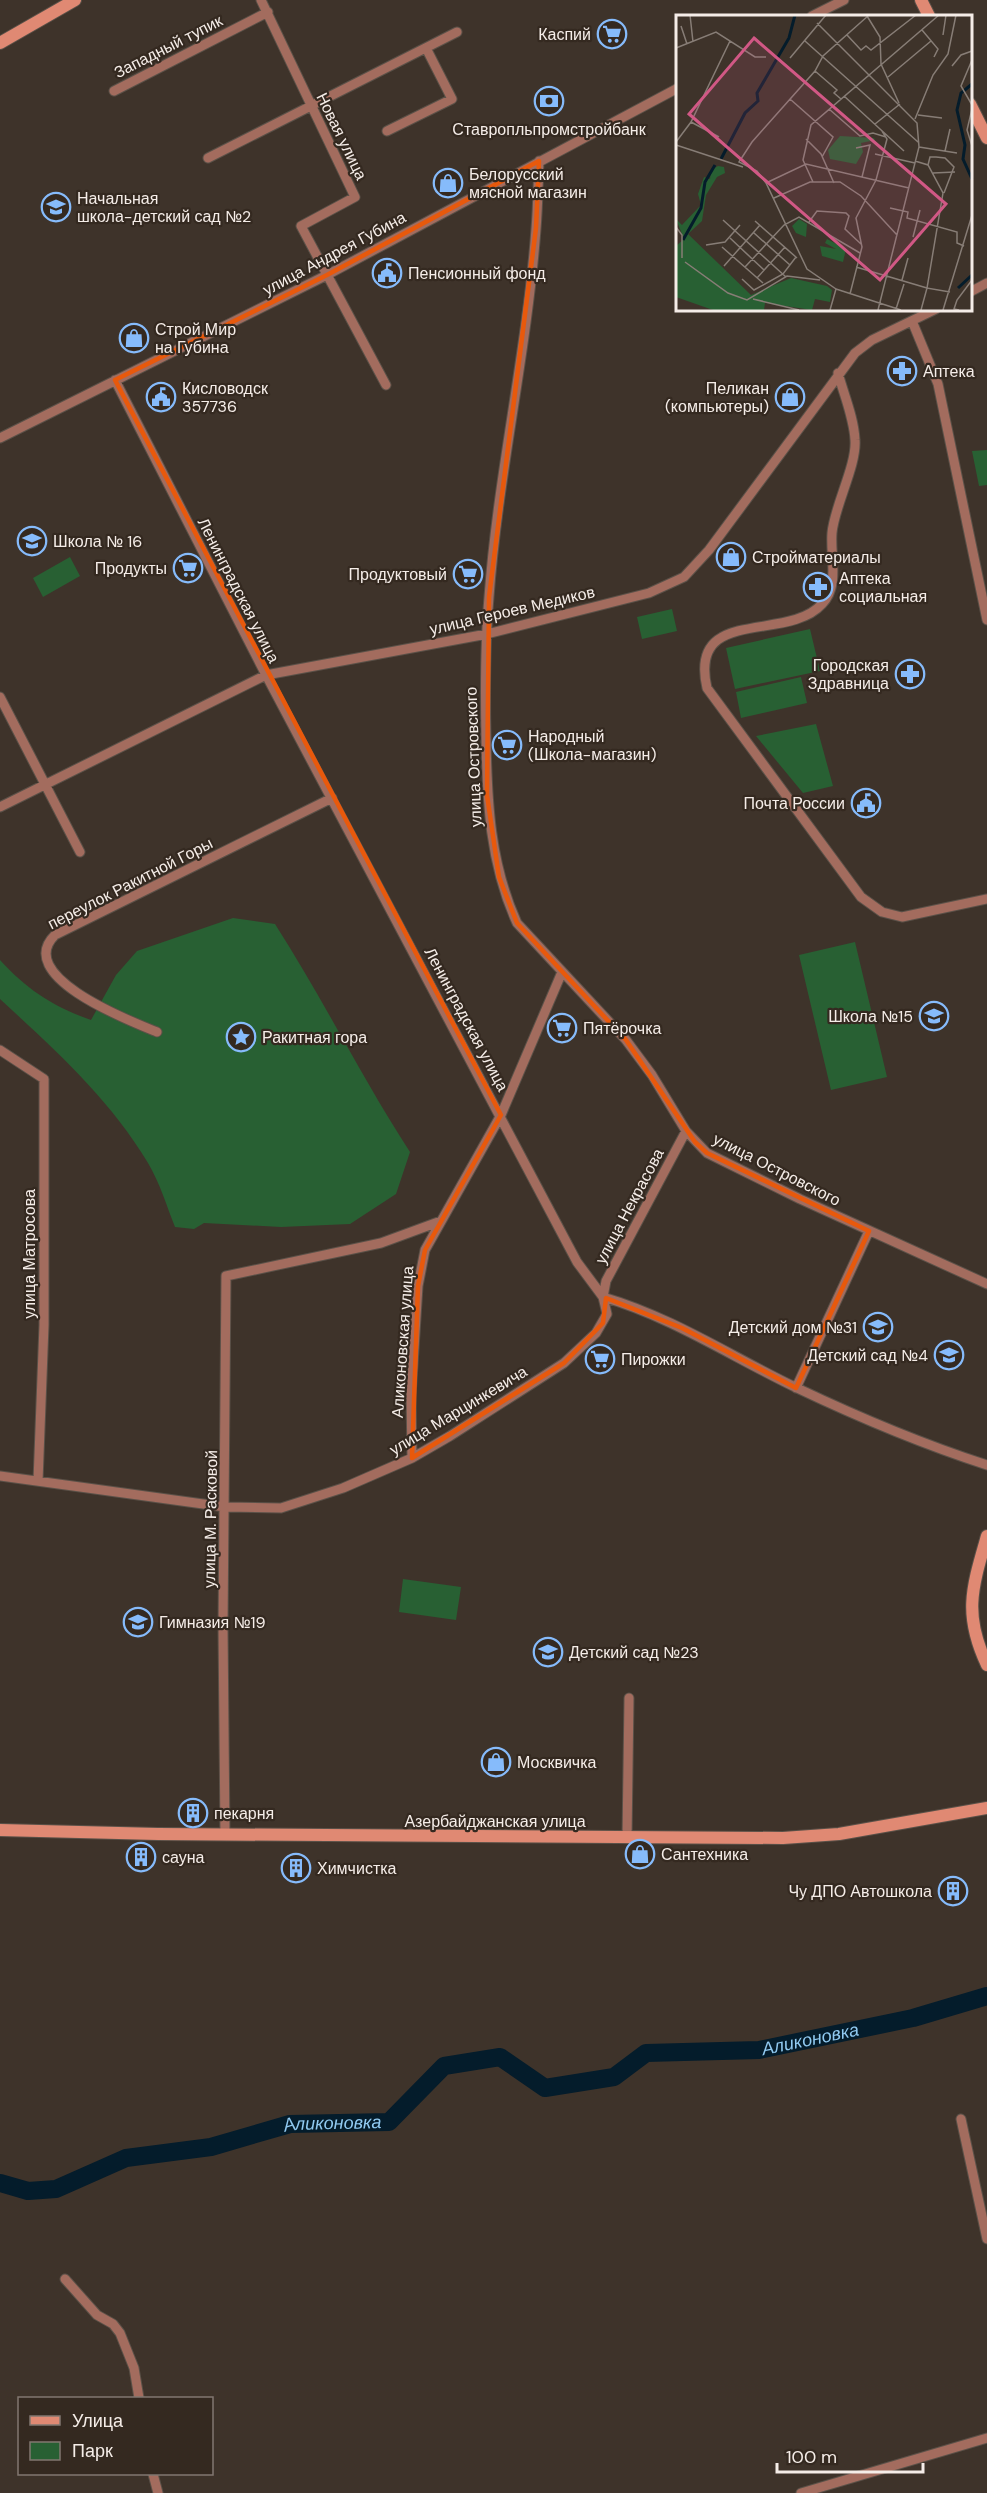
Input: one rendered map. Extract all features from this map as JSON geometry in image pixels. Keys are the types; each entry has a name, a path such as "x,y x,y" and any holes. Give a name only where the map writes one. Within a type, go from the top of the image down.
{"main road":[{"path":"0,43 75,0"},
{"path":"921,0 928,15"},
{"path":"972,108 987,138"},
{"path":"987,1536 978,1569 971,1613 979,1647 987,1665"},
{"name":"Азербайджанская улица","path":"0,1830 225,1835 627,1838 818,1836 987,1808"}],"street":[{"name":"Новая улица","path":"261,0 355,197 301,226 386,385"},
{"path":"814,15 844,0"},
{"name":"Западный тупик","path":"114,91 268,12"},
{"path":"208,158 457,32"},
{"path":"387,131 452,99 426,48"},
{"name":"улица Андрея Губина","path":"0,438 327,275 676,89"},
{"name":"улица Островского","path":"539,161 536,228 492,564 487,634 490,832 499,876 517,923 626,1040 652,1075 686,1131 706,1153 869,1231 987,1284"},
{"path":"972,291 987,283"},
{"name":"улица Героев Медиков","path":"0,807 266,675 487,634 649,593 684,577 709,550 838,374 863,346 934,310"},
{"path":"912,321 937,378 987,620"},
{"path":"838,374 856,442 832,532 832,586 822,604 801,619 730,633 714,643 706,654 707,688 861,897 882,912 902,917 987,899"},
{"name":"Ленинградская улица","path":"115,380 266,675 577,1262 603,1297"},
{"path":"0,698 47,784 80,852"},
{"name":"переулок Ракитной Горы","path":"157,1032 98,1007 63,981 47,962 45,953 47,943 55,935 332,798"},
{"name":"Аликоновская улица","path":"412,1458 411,1396 418,1286 425,1250 501,1115 562,972"},
{"name":"улица Матросова","path":"0,1050 44,1079 44,1325 38,1481"},
{"name":"улица Некрасова","path":"603,1297 606,1281 686,1131"},
{"name":"улица М. Расковой","path":"225,1835 223,1627 226,1276 381,1243 441,1221"},
{"path":"796,1388 869,1231"},
{"path":"603,1297 628,1304 682,1328 796,1388 855,1414 987,1465"},
{"name":"улица Марцинкевича","path":"0,1476 225,1507 281,1508 343,1488 412,1458 564,1363 588,1341 603,1323 607,1314 603,1297"},
{"path":"627,1838 629,1698"},
{"path":"961,2119 987,2239"},
{"path":"65,2279 97,2315 112,2324 120,2333 134,2368 139,2397"},
{"path":"801,2493 987,2438"},
{"path":"153,2475 158,2493"}],"highlighted area":[{"path":"539,161 536,228 489,597 487,795 499,877 517,923 626,1040 695,1142 707,1153 869,1231 796,1388 682,1328 606,1298 603,1323 564,1363 412,1458 418,1286 425,1250 501,1115 115,380 327,275"}],"green space":[{"path":"987,450 987,485 979,486 972,451"},
{"path":"70,557 80,576 43,597 33,578"},
{"path":"672,609 677,631 642,639 637,617"},
{"path":"810,629 820,671 735,689 726,648"},
{"path":"801,677 807,703 741,718 736,692"},
{"path":"816,724 833,786 803,793 756,736"},
{"path":"233,918 275,924 410,1152 396,1194 350,1224 281,1227 204,1223 194,1229 175,1227 160,1187 133,1139 80,1076 0,999 0,960 20,980 41,996 91,1020 116,975 137,951"},
{"path":"855,942 887,1077 831,1090 799,955"},
{"path":"403,1579 461,1587 456,1620 399,1612"}],"waterway":[{"name":"Аликоновка","path":"0,2183 28,2191 56,2189 126,2158 211,2147 290,2124 389,2122 444,2066 500,2057 545,2088 614,2077 646,2053 759,2050 913,2018 987,1996"}],"place":[{"name":"Каспий","path":"612,34"},
{"name":"Ставропльпромстройбанк","path":"549,101"},
{"name":"Белорусский мясной магазин","path":"448,183"},
{"name":"Начальная школа-детский сад №2","path":"56,207"},
{"name":"Пенсионный фонд","path":"387,273"},
{"name":"Строй Мир на Губина","path":"134,338"},
{"name":"Аптека","path":"902,371"},
{"name":"Кисловодск 357736","path":"161,397"},
{"name":"Пеликан (компьютеры)","path":"790,397"},
{"name":"Школа № 16","path":"32,541"},
{"name":"Стройматериалы","path":"731,557"},
{"name":"Продукты","path":"188,568"},
{"name":"Продуктовый","path":"468,574"},
{"name":"Аптека социальная","path":"818,587"},
{"name":"Городская Здравница","path":"910,674"},
{"name":"Народный (Школа-магазин)","path":"507,745"},
{"name":"Почта России","path":"866,803"},
{"name":"Школа №15","path":"934,1016"},
{"name":"Пятёрочка","path":"562,1028"},
{"name":"Ракитная гора","path":"241,1037"},
{"name":"Детский дом №31","path":"878,1327"},
{"name":"Детский сад №4","path":"949,1355"},
{"name":"Пирожки","path":"600,1359"},
{"name":"Гимназия №19","path":"138,1622"},
{"name":"Детский сад №23","path":"548,1652"},
{"name":"Москвичка","path":"496,1762"},
{"name":"пекарня","path":"193,1813"},
{"name":"Сантехника","path":"640,1854"},
{"name":"сауна","path":"141,1857"},
{"name":"Химчистка","path":"296,1868"},
{"name":"Чу ДПО Автошкола","path":"953,1891"}]}
